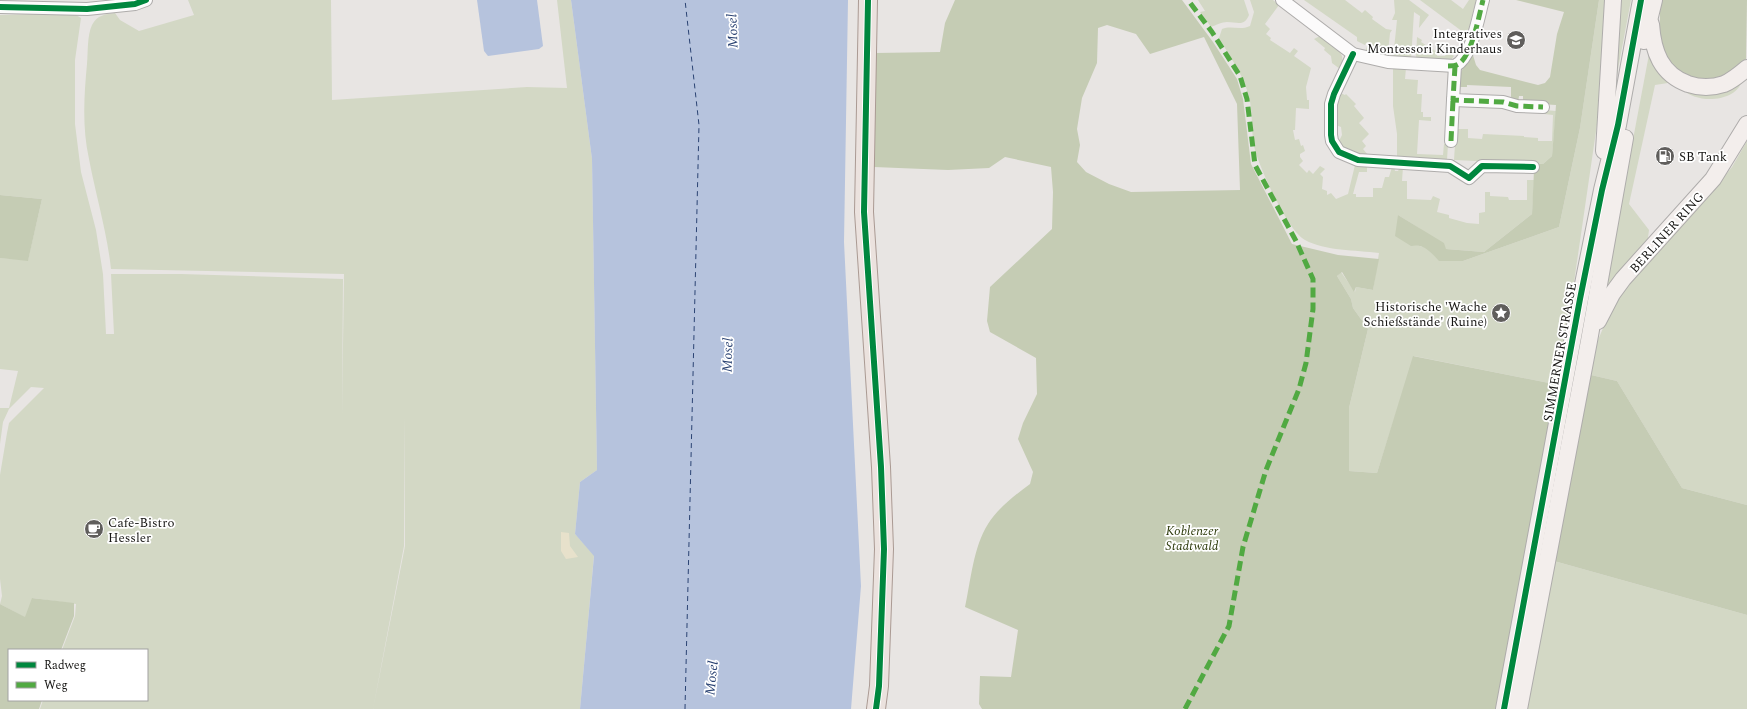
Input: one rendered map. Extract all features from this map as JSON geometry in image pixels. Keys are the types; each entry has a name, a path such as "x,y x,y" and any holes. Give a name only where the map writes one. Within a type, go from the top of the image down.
{"main road":[{"path":"868,0 864,212 881,467 884,549 880,686 876,709"}],"street":[{"path":"0,7 87,9 135,4 146,0"},
{"path":"1282,0 1353,54 1388,62 1455,66 1460,63 1472,41 1483,0"},
{"path":"1602,190 1614,0"},
{"path":"1648,3 1654,47 1665,70 1677,80 1696,86 1714,86 1725,83 1736,77 1747,68"},
{"name":"SIMMERNER STRASSE","path":"1504,709 1602,190 1648,3"},
{"name":"SIMMERNER STRASSE","path":"1518,709 1589,341 1648,3"},
{"path":"1353,54 1334,94 1331,108 1330,126 1332,140 1342,154 1358,160 1450,166 1469,178 1482,166 1532,167"},
{"path":"1451,141 1455,66"},
{"path":"1453,100 1503,102 1517,106 1543,107"},
{"name":"BERLINER RING","path":"1589,341 1604,308 1623,279 1713,179 1747,124"}],"green space":[{"path":"188,0 331,0 332,100 527,87 567,88 557,0 571,0 592,159 597,470 580,482 575,534 594,555 580,709 373,709 40,709 43,701 148,701 148,649 62,649 75,616 76,604 33,598 26,618 0,604 2,596 0,579 0,475 9,423 44,388 31,387 9,409 3,422 0,444 0,408 9,408 18,371 0,369 0,258 28,260 42,199 0,195 0,15 73,13 81,18 75,60 75,124 81,172 96,230 103,274 106,334 114,334 111,274 181,274 343,279 342,416 344,274 111,269 107,241 85,135 84,100 90,29 96,19 112,13 115,13 120,20 139,31 194,15","holes":["404,415 405,546 373,709 404,546"]},
{"name":"Koblenzer Stadtwald","path":"955,0 1182,0 1213,42 1237,79 1243,99 1251,164 1292,244 1338,255 1379,259 1373,290 1356,287 1354,292 1342,272 1337,276 1351,299 1353,308 1368,329 1349,408 1349,471 1377,473 1413,356 1559,385 1498,709 982,709 979,704 980,676 1011,677 1018,630 965,607 973,564 983,533 992,518 1002,507 1030,484 1033,472 1018,439 1023,423 1037,394 1036,358 990,332 987,321 990,287 1052,229 1053,192 1051,167 1005,157 989,168 948,170 874,167 875,53 940,52 945,23","holes":["1107,25 1136,34 1150,54 1204,37 1237,104 1240,190 1131,192 1109,184 1086,172 1077,162 1080,145 1077,129 1082,98 1097,63 1098,28"]},
{"path":"1198,0 1244,0 1249,15 1245,21 1242,22 1225,22 1211,27 1200,12 1205,11"},
{"path":"1250,0 1273,0 1279,5 1265,24 1270,29 1266,34 1271,38 1270,40 1290,53 1294,48 1298,51 1294,56 1311,68 1306,87 1307,100 1309,100 1309,109 1296,108 1295,130 1293,130 1295,140 1299,139 1301,146 1303,145 1305,151 1300,154 1303,161 1299,165 1307,173 1309,170 1313,174 1320,166 1325,169 1320,174 1323,177 1322,189 1327,191 1327,195 1331,193 1336,199 1348,194 1355,165 1367,166 1367,172 1359,172 1353,194 1356,194 1356,197 1373,197 1373,188 1382,188 1385,177 1389,177 1392,167 1394,167 1395,171 1398,171 1400,167 1403,167 1402,181 1407,181 1407,199 1431,200 1433,196 1440,199 1437,212 1449,215 1449,218 1467,223 1479,224 1479,213 1485,212 1485,192 1490,192 1490,196 1508,197 1509,200 1527,200 1527,180 1534,180 1532,214 1484,252 1446,249 1419,228 1398,215 1416,245 1427,248 1439,260 1463,261 1559,227 1580,128 1599,0 1608,0 1601,97 1559,385 1414,356 1377,473 1349,471 1349,408 1368,329 1353,308 1351,299 1337,276 1341,272 1355,292 1356,287 1373,290 1379,253 1341,250 1313,244 1298,234 1282,212 1261,168 1254,146 1251,109 1247,89 1219,38 1222,29 1250,26 1254,12"},
{"path":"1304,0 1345,0 1362,13 1365,10 1373,17 1372,19 1386,29 1392,30 1390,33 1388,53 1384,57 1365,52 1368,44 1366,43 1365,45 1357,41 1357,37"},
{"path":"1394,0 1409,0 1429,15 1419,28 1420,16 1414,12 1411,60 1393,59 1397,20 1392,20 1395,13"},
{"path":"1420,0 1451,0 1463,9 1469,0 1476,0 1469,29 1463,32"},
{"path":"1516,0 1599,0 1580,128 1559,227 1463,261 1439,261 1433,254 1423,247 1415,245 1411,246 1395,236 1398,215 1444,243 1446,249 1484,252 1532,214 1534,170 1537,164 1543,164 1552,156 1556,105 1523,103 1523,96 1519,96 1518,103 1511,97 1511,87 1467,85 1467,87 1460,87 1461,72 1472,52 1476,65 1480,70 1538,85 1545,83 1550,77 1557,34 1564,12"},
{"path":"1620,0 1631,0 1612,101"},
{"path":"1662,0 1747,0 1746,59 1732,73 1712,82 1695,82 1671,67 1660,45 1660,11"},
{"path":"1320,36 1341,53 1342,63 1340,69 1332,63 1331,56 1324,50 1325,48 1314,39"},
{"path":"1417,37 1422,40 1421,42 1437,52 1437,56 1445,56 1448,52 1454,56 1451,60 1416,60"},
{"path":"1650,49 1668,80 1668,83 1655,85 1629,204 1649,230 1647,245 1603,299"},
{"path":"1394,67 1406,68 1405,79 1418,80 1417,94 1422,94 1421,112 1423,112 1423,117 1431,117 1431,121 1419,120 1417,154 1443,155 1444,144 1448,144 1447,160 1397,158 1397,134 1393,106"},
{"path":"1742,81 1732,94 1715,99 1696,97 1688,94 1682,89"},
{"path":"1340,93 1346,94 1356,104 1354,106 1364,118 1359,123 1369,134 1362,141 1366,146 1363,149 1368,155 1359,157 1343,148 1339,141 1342,135 1341,127 1336,125 1335,107"},
{"path":"1544,110 1556,111 1552,156 1543,164 1454,160 1456,129 1468,129 1468,138 1482,139 1483,134 1524,136 1538,138 1538,141 1552,141 1553,115 1544,114"},
{"path":"1747,141 1747,505 1682,488 1617,381 1591,375 1598,340 1609,314 1622,291 1691,216 1719,183 1732,167"},
{"path":"0,195 42,199 28,261 0,258"},
{"path":"1591,375 1617,381 1682,488 1747,505 1747,615 1554,561"},
{"path":"1554,561 1747,615 1747,709 1526,709"},
{"path":"32,598 74,603 74,616 61,649 8,649 8,701 42,701 39,709 0,709 0,604 25,617"}],"sand":[{"path":"561,532 569,533 570,546 578,557 566,559 561,551"}],"water":[{"path":"477,0 537,0 543,46 539,49 488,56 484,51"},
{"name":"Mosel","path":"571,0 848,0 844,242 861,586 851,709 580,709 594,556 575,534 580,482 597,470 592,159"}],"ferry route":[{"path":"685,0 699,125 685,709"}],"marked path":[{"path":"1185,709 1229,626 1243,547 1266,470 1299,389 1306,363 1313,309 1313,279 1296,241 1255,165 1247,99 1240,76 1212,32 1188,0"},
{"path":"1448,66 1459,64 1468,51 1483,0"},
{"path":"1455,66 1453,100 1503,102 1517,106 1543,107"},
{"path":"1451,141 1453,100"}],"cycle path":[{"path":"0,7 87,9 135,4 146,0"},
{"path":"868,0 864,212 881,467 884,549 879,686 876,709"},
{"path":"1504,709 1580,299 1602,190 1618,125 1641,0"},
{"path":"1353,54 1334,94 1331,104 1331,135 1332,141 1339,152 1358,160 1450,166 1469,178 1482,166 1533,167"}],"place":[{"name":"Integratives Montessori Kinderhaus","path":"1516,40"},
{"name":"SB Tank","path":"1665,156"},
{"name":"Historische 'Wache Schießstände' (Ruine)","path":"1501,313"},
{"name":"Cafe-Bistro Hessler","path":"94,529"}]}
